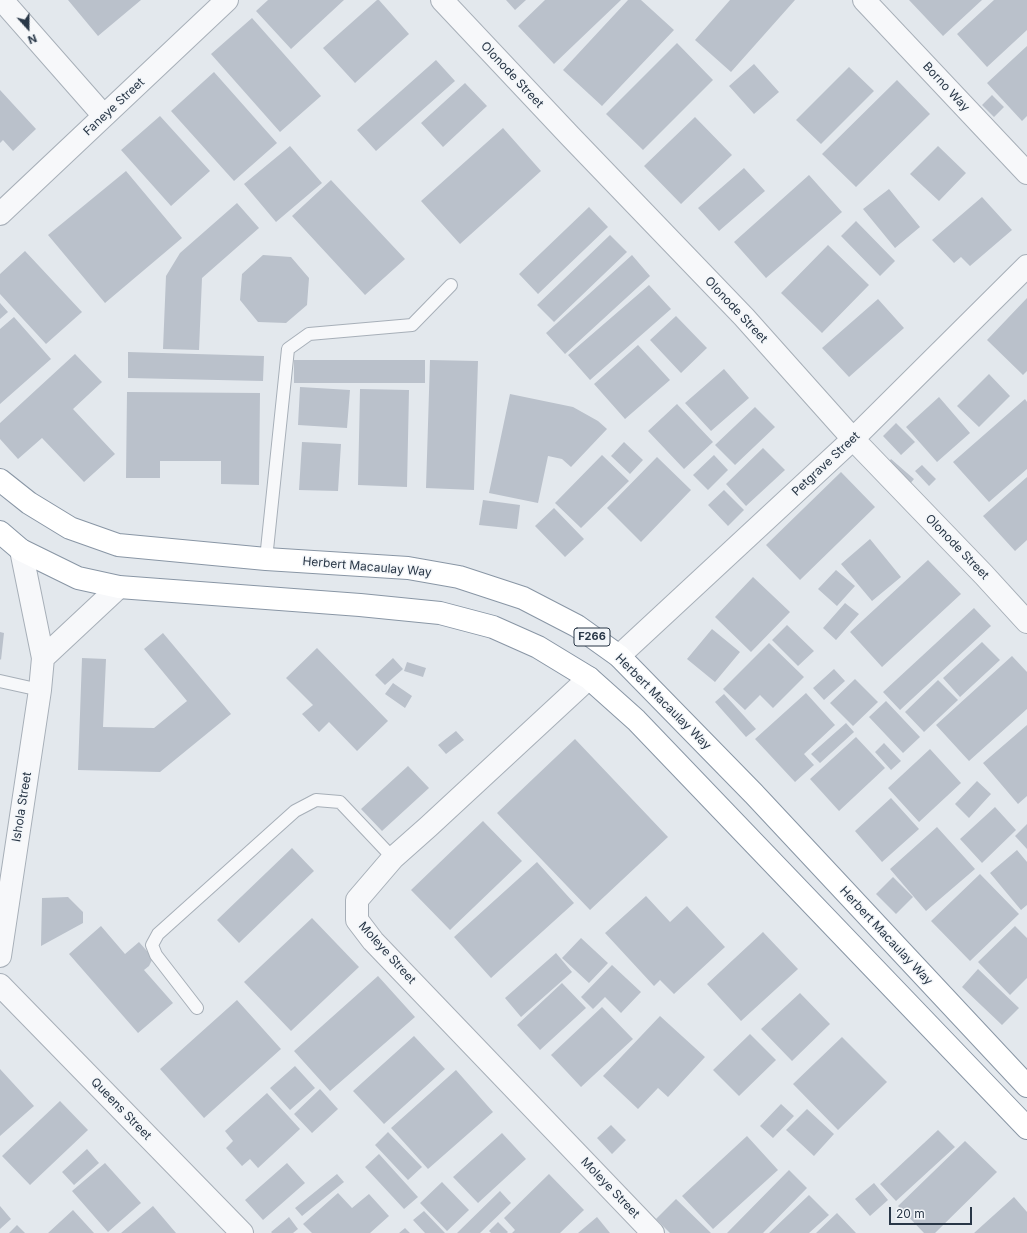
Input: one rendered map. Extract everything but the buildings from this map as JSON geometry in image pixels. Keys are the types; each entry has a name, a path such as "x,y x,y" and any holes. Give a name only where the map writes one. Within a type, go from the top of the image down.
{"highway":[{"name":"Herbert Macaulay Way","path":"0,480 29,504 70,528 118,545 266,559 408,568 459,577 523,598 577,626 619,656 754,794 1027,1086"},
{"path":"0,532 21,550 78,578 119,587 360,605 440,613 493,627 538,647 590,678 636,720 1027,1128"}],"street":[{"path":"2,0 104,116"},
{"name":"Faneye Street","path":"0,214 227,0"},
{"name":"Olonode Street","path":"442,0 575,142 744,317 853,439 984,575 1027,622"},
{"name":"Borno Way","path":"864,0 1027,173"},
{"name":"Petgrave Street","path":"619,656 853,439 1027,266"},
{"name":"Ishola Street","path":"0,956 40,690 43,658 21,550"},
{"path":"43,658 119,587"},
{"name":"Moleye Street","path":"590,678 393,858 357,900 357,920 373,941 653,1233"},
{"name":"Queens Street","path":"0,985 242,1233"}],"lane":[{"path":"266,559 288,349 309,334 412,325 451,285"},
{"path":"0,681 40,690"},
{"path":"197,1008 156,955 152,945 158,934 296,811 316,800 340,802 393,858"}]}
